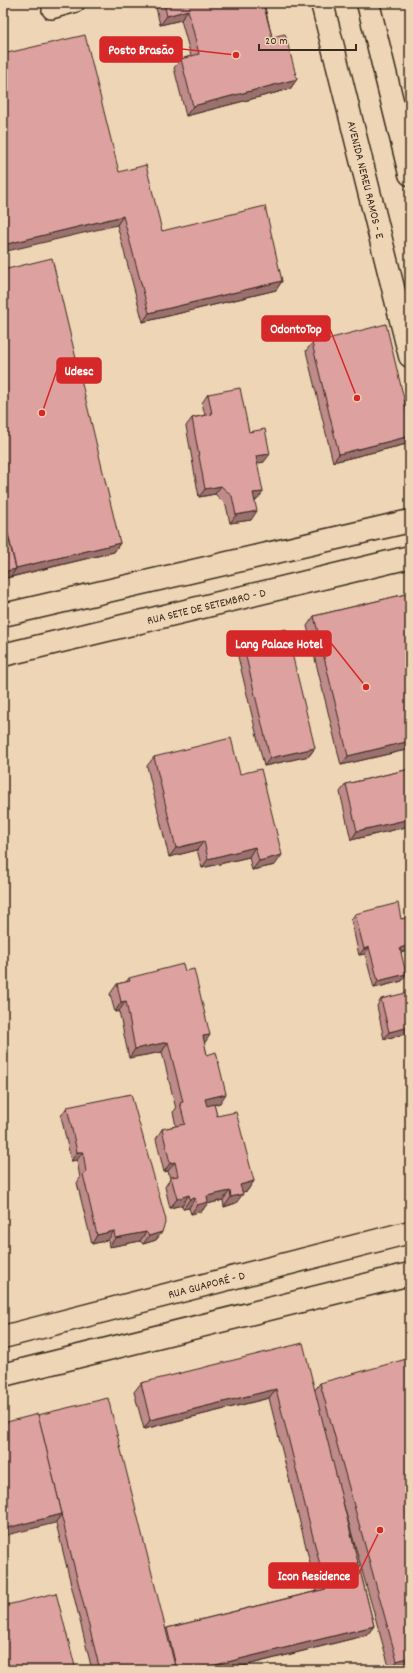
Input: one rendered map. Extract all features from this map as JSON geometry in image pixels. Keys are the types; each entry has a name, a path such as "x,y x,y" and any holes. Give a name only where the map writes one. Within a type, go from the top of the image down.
{"street":[{"name":"AVENIDA NEREU RAMOS - E","path":"322,3 410,356"},
{"path":"368,3 410,174"},
{"path":"3,615 410,521"},
{"name":"RUA SETE DE SETEMBRO - D","path":"3,655 410,557"},
{"name":"RUA GUAPORÉ - D","path":"3,1337 410,1232"},
{"path":"3,1375 410,1274"}],"lane":[{"path":"51,10 76,3"}],"building":[{"path":"164,3 263,3 272,37 285,34 297,79 193,106 181,59 199,54 188,10 167,16"},
{"path":"85,35 119,172 146,165 162,231 265,206 282,281 149,313 123,216 3,245 3,54"},
{"path":"52,258 120,543 16,568 3,512 3,270"},
{"path":"386,324 410,424 410,436 339,454 312,343"},
{"path":"240,388 249,432 265,429 270,454 256,456 263,492 253,493 257,511 236,515 232,496 221,486 205,489 192,418 212,414 208,394"},
{"path":"3,516 16,569 3,572"},
{"path":"410,593 410,741 348,756 314,616"},
{"path":"286,629 315,748 270,758 242,640"},
{"path":"231,738 240,774 261,769 282,855 259,861 255,847 208,859 204,841 176,848 154,757"},
{"path":"410,769 410,819 357,831 346,784"},
{"path":"398,903 401,919 410,917 410,945 400,948 406,974 378,981 369,947 364,949 355,914"},
{"path":"183,964 185,971 194,969 210,1035 203,1036 207,1055 216,1052 226,1094 205,1099 207,1106 214,1104 217,1116 236,1112 254,1181 240,1185 243,1194 231,1197 230,1191 207,1196 208,1202 197,1205 195,1198 190,1199 189,1195 177,1199 171,1177 178,1176 175,1162 170,1163 162,1129 185,1124 180,1103 183,1102 168,1042 135,1049 126,1001 121,1002 117,984 130,981 129,978"},
{"path":"410,992 410,1027 389,1032 381,999"},
{"path":"131,1094 166,1220 162,1232 149,1236 146,1232 115,1238 114,1231 97,1235 83,1174 86,1172 83,1152 77,1152 67,1107"},
{"path":"303,1343 374,1626 195,1670 177,1670 167,1628 326,1589 276,1389 150,1420 141,1383"},
{"path":"410,1358 410,1657 397,1661 320,1383"},
{"path":"108,1398 176,1670 100,1670 61,1514 38,1415"},
{"path":"38,1414 62,1514 3,1529 3,1423"},
{"path":"56,1593 76,1670 3,1670 3,1606"}],"place":[{"name":"Posto Brasão","path":"236,55"},
{"name":"OdontoTop","path":"357,398"},
{"name":"Udesc","path":"42,413"},
{"name":"Lang Palace Hotel","path":"366,687"},
{"name":"Icon Residence","path":"380,1530"}]}
